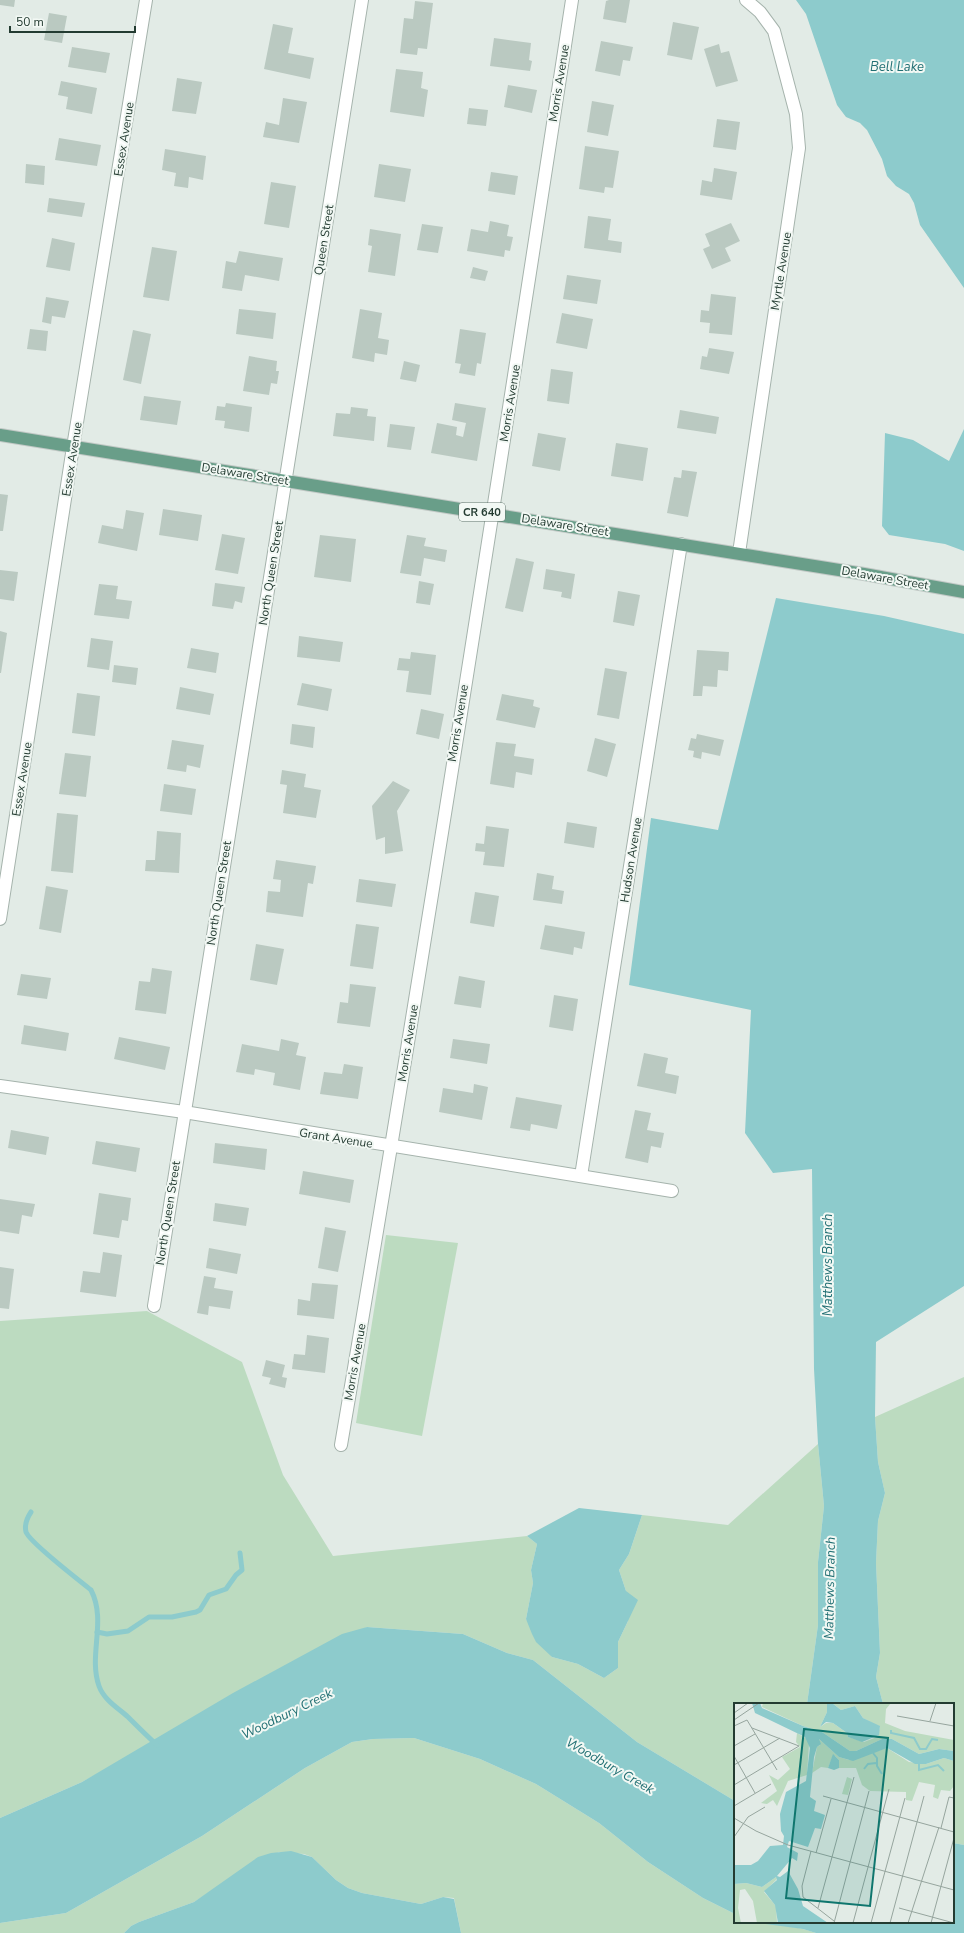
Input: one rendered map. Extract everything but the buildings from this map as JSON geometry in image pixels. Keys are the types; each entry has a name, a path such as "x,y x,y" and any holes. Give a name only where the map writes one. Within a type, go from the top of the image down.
{"main road":[{"name":"Delaware Street","path":"0,435 739,553 964,592"}],"street":[{"name":"Essex Avenue","path":"0,919 73,447 146,0"},
{"name":"Queen Street","path":"286,480 362,0"},
{"name":"Morris Avenue","path":"341,1445 392,1147 447,788 493,514 572,0"},
{"name":"Myrtle Avenue","path":"739,553 799,148 796,114 774,31 760,12 746,0"},
{"name":"North Queen Street","path":"154,1306 286,480"},
{"name":"Hudson Avenue","path":"581,1176 681,544"},
{"name":"Grant Avenue","path":"0,1086 184,1112 392,1147 672,1191"}],"green space":[{"path":"386,1235 458,1243 422,1436 356,1423"},
{"path":"147,1311 242,1362 283,1475 333,1556 527,1536 537,1544 531,1570 533,1583 526,1619 552,1657 578,1664 604,1678 618,1668 618,1642 628,1621 626,1591 619,1570 629,1554 642,1515 728,1525 818,1444 824,1506 818,1562 818,1625 807,1703 734,1703 734,1800 637,1742 533,1660 507,1653 463,1634 367,1627 82,1782 0,1818 0,1321"},
{"path":"964,1377 964,1845 954,1843 954,1703 883,1703 876,1677 880,1653 876,1563 878,1521 885,1493 878,1462 875,1417"},
{"path":"414,1738 480,1759 536,1784 599,1823 648,1862 703,1898 734,1914 734,1923 776,1924 816,1933 461,1933 454,1898 443,1897 421,1904 362,1893 348,1888 336,1880 312,1857 304,1854 279,1852 220,1885 194,1902 139,1922 131,1926 124,1933 0,1933 0,1923 66,1913 202,1836 305,1768 352,1742 373,1739"}],"water":[{"name":"Bell Lake","path":"796,0 964,0 964,288 920,225 914,203 909,194 896,186 887,176 882,159 867,130 860,123 846,117 837,105 806,14"},
{"path":"964,429 964,551 945,544 889,535 882,526 885,433 913,440 949,461"},
{"name":"Matthews Branch","path":"776,598 884,616 964,634 964,1286 876,1342 875,1417 878,1462 885,1493 878,1521 876,1563 880,1653 876,1677 883,1703 807,1703 818,1625 818,1562 824,1506 818,1444 814,1369 812,1169 773,1173 745,1133 751,1010 629,985 651,818 718,830"},
{"path":"579,1508 642,1515 629,1554 619,1570 626,1591 638,1600 618,1642 618,1668 604,1678 578,1664 552,1657 536,1642 526,1619 533,1583 531,1570 537,1544 527,1536"},
{"name":"Woodbury Creek","path":"367,1627 463,1634 507,1653 533,1660 637,1742 734,1800 734,1914 703,1898 648,1862 599,1823 536,1784 480,1759 414,1738 373,1739 352,1742 305,1768 202,1836 66,1913 0,1923 0,1818 82,1782 233,1693 342,1634"},
{"path":"954,1843 964,1845 964,1933 816,1933 803,1929 758,1923 954,1923"},
{"path":"291,1851 312,1857 336,1880 348,1888 362,1893 421,1904 443,1897 454,1899 461,1933 124,1933 131,1926 139,1922 194,1902 258,1857 271,1853"}],"waterway":[{"path":"31,1512 25,1526 29,1537 45,1553 91,1590 97,1614 98,1626 95,1662 96,1674 101,1691 157,1745"},
{"path":"97,1632 107,1634 128,1631 149,1617 172,1617 200,1610 209,1595 226,1589 236,1575 242,1570 240,1553"}]}
